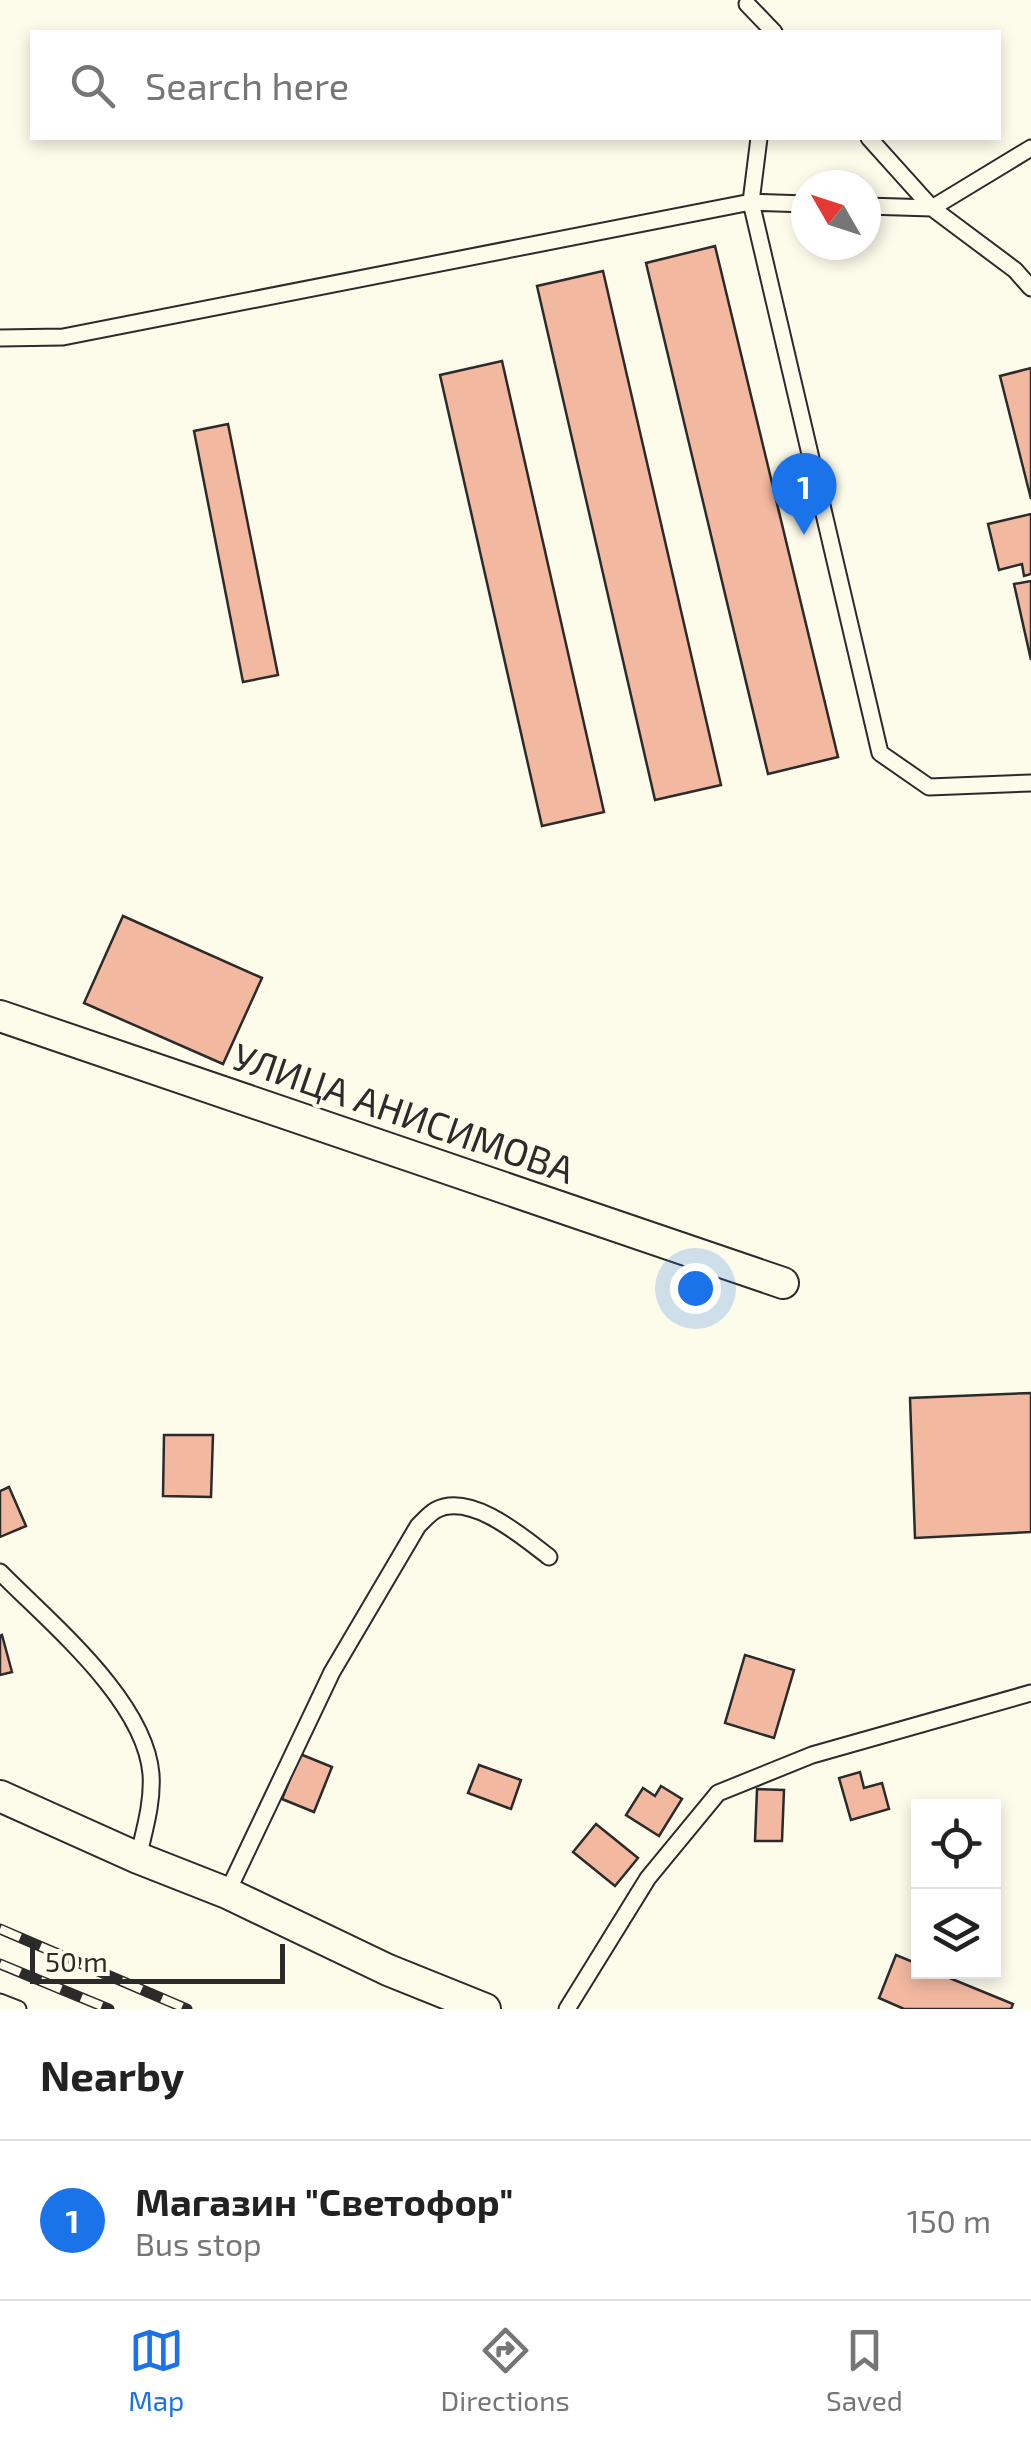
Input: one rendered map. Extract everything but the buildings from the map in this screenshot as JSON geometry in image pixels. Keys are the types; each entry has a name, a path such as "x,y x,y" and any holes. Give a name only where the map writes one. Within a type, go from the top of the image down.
{"street":[{"name":"УЛИЦА АНИСИМОВА","path":"0,1016 782,1284"},
{"path":"0,1796 227,1893 388,1970 485,2009"}],"lane":[{"path":"746,2 755,30"},
{"path":"746,2 772,30"},
{"path":"759,140 751,202 880,753 929,787 1031,783"},
{"path":"871,140 932,208 1015,270 1031,288"},
{"path":"881,206 932,208 1031,148"},
{"path":"0,338 63,336 751,202 791,203"},
{"path":"227,1893 332,1672 418,1526 437,1509 464,1506 502,1522 549,1557"},
{"path":"0,1572 112,1687 141,1738 151,1770 151,1800 138,1858"},
{"path":"567,2009 648,1878 718,1793 812,1755 1031,1693"},
{"path":"0,2002 18,2009"}],"railway":[{"path":"0,1929 187,2009"},
{"path":"0,1964 109,2009"}],"place":[{"name":"Магазин \"Светофор\"","path":"804,535"}]}
